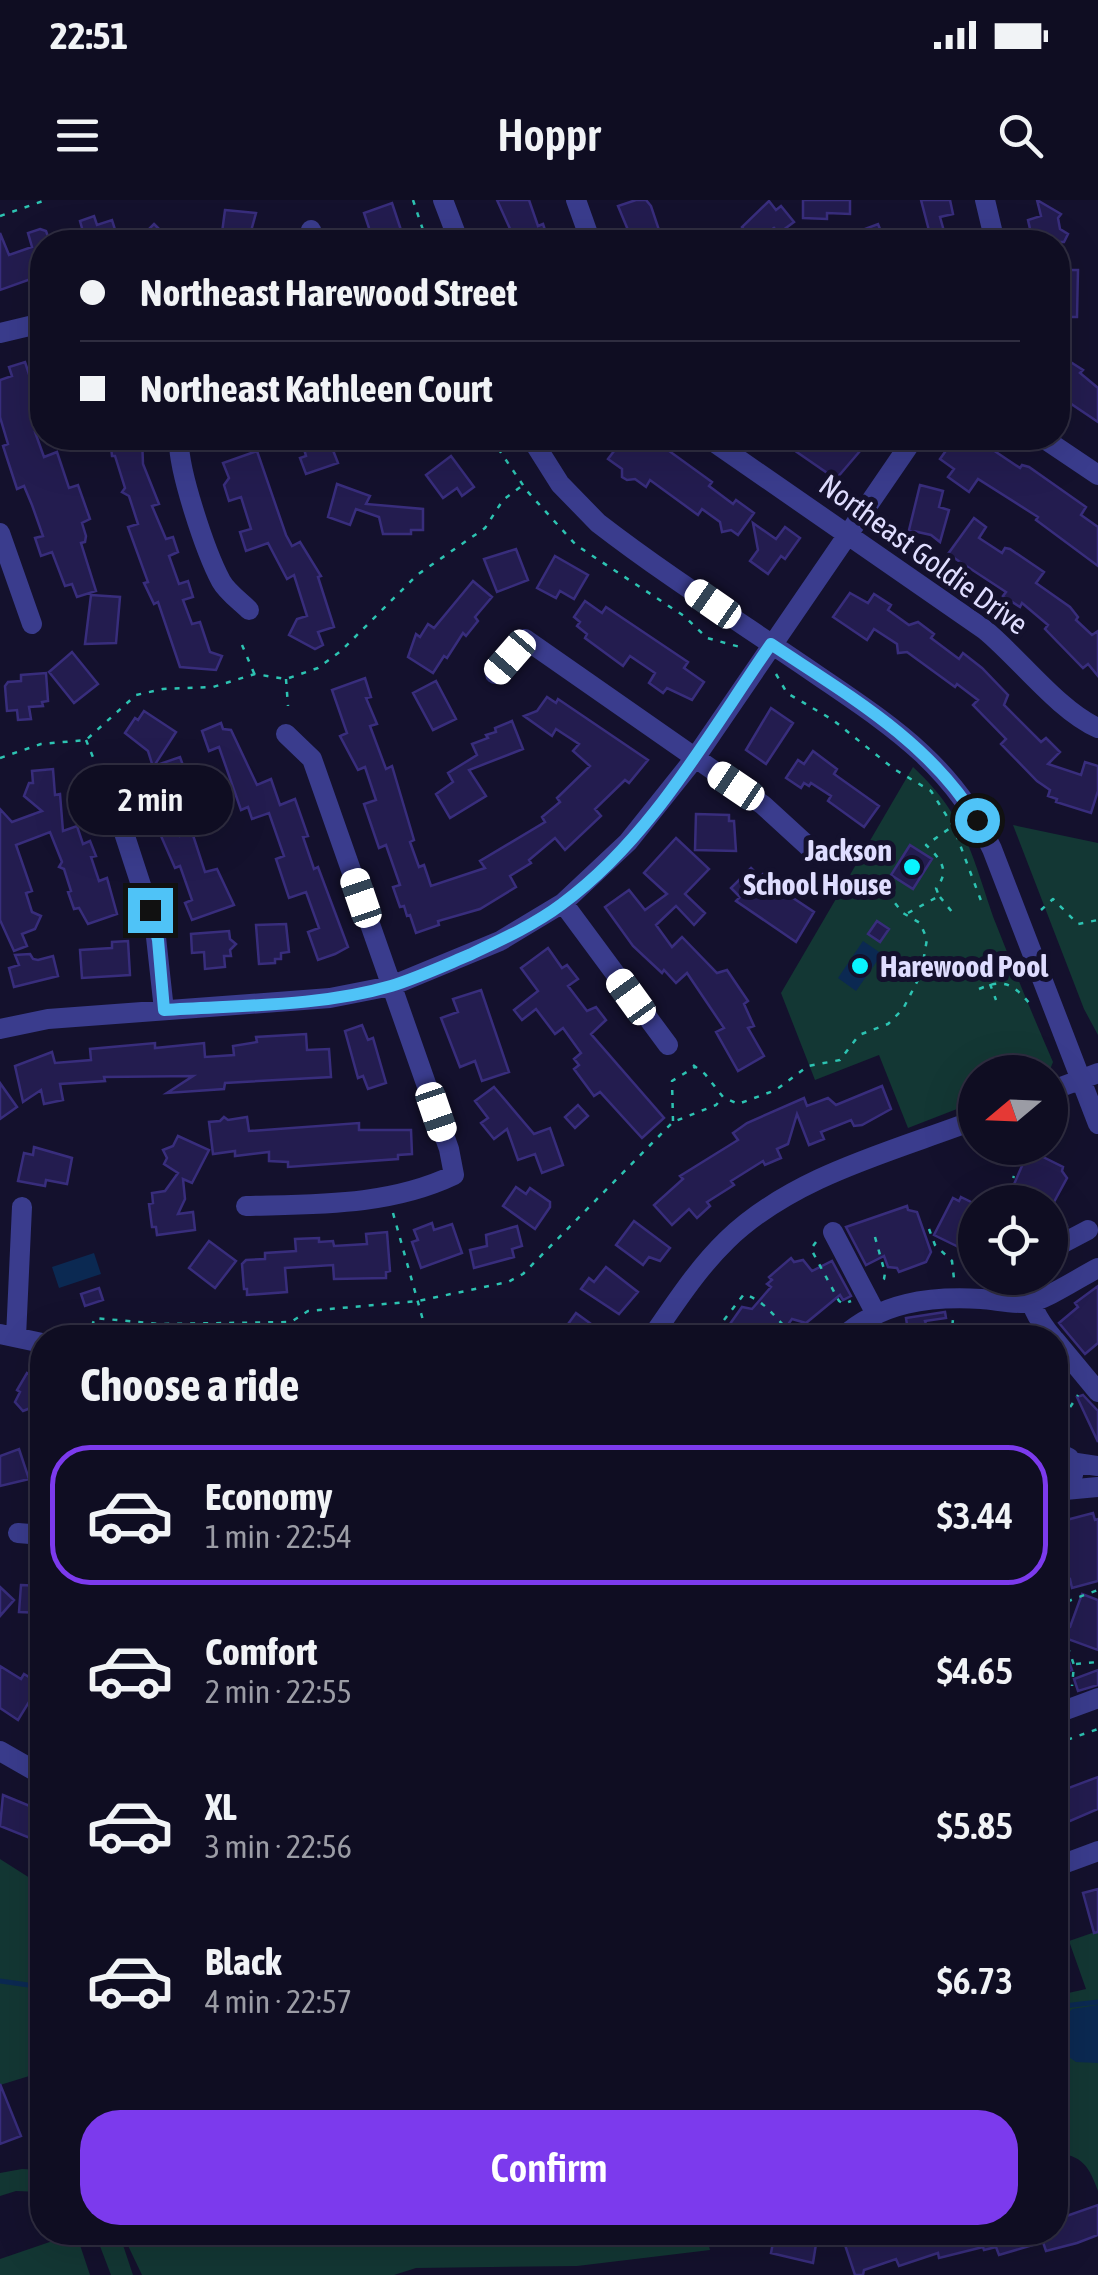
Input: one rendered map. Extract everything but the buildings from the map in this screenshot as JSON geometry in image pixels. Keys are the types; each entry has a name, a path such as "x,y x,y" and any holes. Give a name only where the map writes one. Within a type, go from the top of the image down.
{"street":[{"path":"443,200 454,230"},
{"path":"576,200 587,230"},
{"path":"985,200 993,230"},
{"path":"0,334 30,326"},
{"path":"179,450 184,480 222,584 249,610"},
{"path":"539,450 560,484 598,522 909,739 958,791 996,859 1090,1076 1098,1124"},
{"name":"Northeast Goldie Drive","path":"725,450 985,630 1015,654 1074,715 1098,728"},
{"path":"0,1029 48,1020 330,998 392,986 500,940 563,903 628,842 695,758 906,450"},
{"path":"1061,450 1098,475"},
{"path":"0,534 32,624"},
{"path":"495,674 524,639 764,805 810,848"},
{"path":"246,1206 386,1199 454,1175 449,1149 312,759 286,734"},
{"path":"110,790 153,919 164,1010"},
{"path":"563,903 668,1045"},
{"path":"661,1325 699,1271 728,1239 788,1196 825,1177 958,1126"},
{"path":"8,1336 22,1207"},
{"path":"1068,1241 1088,1230"},
{"path":"828,1234 879,1318"},
{"path":"866,1325 924,1299 958,1298 1027,1308 1098,1268"},
{"path":"1027,1295 1027,1308 1042,1325"},
{"path":"1068,1362 1087,1394"},
{"path":"1068,1457 1098,1466"},
{"path":"1068,1491 1098,1486"},
{"path":"18,1533 30,1534"},
{"path":"1068,1709 1098,1698"},
{"path":"0,1751 30,1767"},
{"path":"1068,1861 1098,1851"}],"path":[{"path":"0,216 46,200"},
{"path":"413,200 423,230"},
{"path":"499,450 523,485 576,544 684,616 708,638 748,648"},
{"path":"0,758 41,744 86,740 136,695 163,689 214,687 255,674 286,678 318,668 342,651 417,575 486,528 503,500 523,485"},
{"path":"242,645 255,674"},
{"path":"774,667 780,687 788,694 833,720 894,769 931,792 953,826 984,906"},
{"path":"286,678 288,706"},
{"path":"86,740 95,762"},
{"path":"953,826 926,844 939,857 944,870 936,888 939,896 956,917"},
{"path":"674,1122 672,1082 694,1066 706,1074 723,1097 738,1104 769,1094 808,1066 840,1060 859,1035 892,1021 902,1009 922,974 926,943 920,923 874,886 826,875"},
{"path":"907,914 939,896"},
{"path":"1041,910 1053,900 1078,924 1098,920"},
{"path":"979,989 1005,982 1030,1004"},
{"path":"990,984 996,1000"},
{"path":"92,1325 95,1318 159,1324 292,1324 308,1310 418,1301 517,1278 674,1122 716,1105 723,1097"},
{"path":"1010,1185 1014,1176"},
{"path":"392,1212 424,1325"},
{"path":"929,1229 935,1245 952,1261 955,1286"},
{"path":"828,1234 812,1244 814,1260 839,1301 844,1304 856,1298"},
{"path":"872,1285 884,1279 886,1273 874,1237"},
{"path":"724,1320 744,1294 774,1311 786,1325"},
{"path":"952,1325 954,1305"},
{"path":"1021,1325 1027,1308"},
{"path":"879,1318 882,1325"},
{"path":"1068,1415 1087,1394"},
{"path":"1068,1605 1098,1590"},
{"path":"1068,1646 1076,1697"},
{"path":"1076,1664 1098,1662"},
{"path":"1068,1739 1098,1728"}],"green space":[{"path":"913,767 946,804 966,840 1050,1055 958,1055 958,1109 908,1128 879,1055 815,1080 781,993"},
{"path":"1013,825 1098,843 1098,1035 1084,1009"},
{"path":"0,1859 30,1878 30,2076 0,2085"},
{"path":"1098,1931 1098,2191 1083,2163 1068,2155 1068,1993 1086,1989 1069,1941"},
{"path":"30,2169 30,2192 0,2196 0,2173"},
{"path":"41,2245 80,2245 90,2275 0,2275 0,2259"},
{"path":"100,2245 123,2245 133,2275 111,2275"},
{"path":"128,2245 709,2245 710,2250 577,2266 416,2268 394,2275 142,2275"}],"water":[{"name":"Harewood Pool","path":"863,941 882,954 856,991 838,978"},
{"path":"94,1253 101,1274 59,1288 52,1267"},
{"path":"1098,2005 1098,2063 1076,2062 1068,2056 1068,2013 1072,2009"}],"waterway":[{"path":"0,1981 30,1985"},
{"path":"1068,2005 1098,2002"}],"place":[{"name":"Jackson School House","path":"912,867"},
{"name":"Harewood Pool","path":"860,966"}],"route":[{"path":"150,910 158,940 164,1010 330,998 392,986 442,966 531,924 600,871 695,758 771,644 909,739 946,776 977,820"}]}
